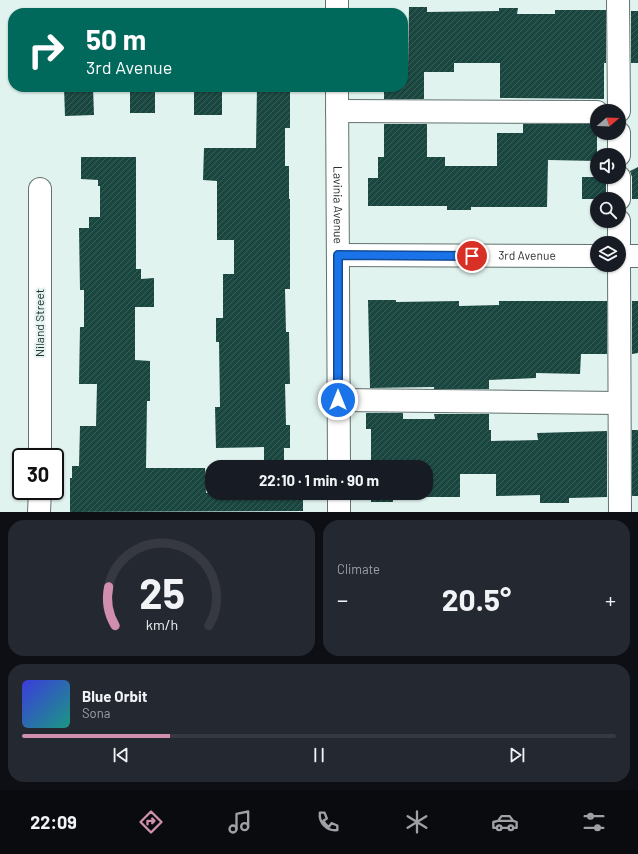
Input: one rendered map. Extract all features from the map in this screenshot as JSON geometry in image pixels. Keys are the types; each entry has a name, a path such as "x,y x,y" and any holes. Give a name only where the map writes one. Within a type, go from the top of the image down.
{"street":[{"path":"618,0 619,104"},
{"name":"Lavinia Avenue","path":"337,92 338,460"},
{"path":"337,110 590,112"},
{"name":"Niland Street","path":"40,189 40,448"},
{"name":"3rd Avenue","path":"338,255 590,256"},
{"path":"626,256 638,256"},
{"path":"619,272 620,512"},
{"path":"338,400 620,403"},
{"path":"39,512 40,500"},
{"path":"339,500 339,512"}],"building":[{"path":"409,7 427,7 427,12 499,11 499,8 518,8 517,14 555,14 555,10 606,10 604,99 500,98 500,63 454,63 454,72 424,72 424,99 384,99 384,92 408,92"},
{"path":"631,11 638,11 638,63 631,63"},
{"path":"64,92 93,92 94,115 65,116"},
{"path":"130,92 155,92 155,113 130,113"},
{"path":"194,92 222,92 222,115 194,115"},
{"path":"257,92 290,92 290,128 285,128 285,166 289,166 290,289 285,289 286,332 289,332 290,384 285,384 286,425 290,425 290,448 284,448 284,460 264,460 264,447 216,448 215,407 220,407 219,342 216,342 216,318 223,318 223,274 234,274 234,240 217,240 217,181 203,180 204,148 256,148"},
{"path":"384,124 427,124 427,157 445,157 445,166 497,166 497,133 523,133 523,124 590,124 590,140 597,140 597,148 590,148 590,161 548,160 547,207 471,207 471,210 447,210 447,206 368,206 368,178 378,178 378,157 384,157"},
{"path":"81,157 136,157 136,269 141,269 141,279 154,278 154,307 135,307 135,360 150,361 150,401 147,401 146,468 205,468 205,500 303,500 303,511 70,512 70,478 72,478 72,466 79,466 80,426 96,426 97,384 79,384 80,327 84,327 84,290 80,290 79,228 89,228 89,217 100,217 100,186 98,186 98,180 81,179"},
{"path":"638,167 638,199 632,199 632,177 630,171"},
{"path":"582,177 590,177 590,184 606,184 606,192 590,192 590,199 582,199"},
{"path":"368,300 396,300 396,302 459,301 459,306 499,305 499,301 607,301 607,354 581,354 580,374 536,373 536,378 489,380 489,389 434,389 434,387 370,388"},
{"path":"632,301 638,301 638,353 632,354"},
{"path":"366,413 403,413 403,419 435,419 434,414 489,414 491,441 538,440 537,433 607,431 607,497 569,498 569,503 540,503 540,495 496,496 496,474 460,474 460,497 433,497 433,460 371,460 371,429 366,429"},
{"path":"632,430 638,430 638,496 632,496"},
{"path":"371,500 393,500 393,502 371,502"}],"route":[{"path":"338,400 338,255 472,256"}]}
